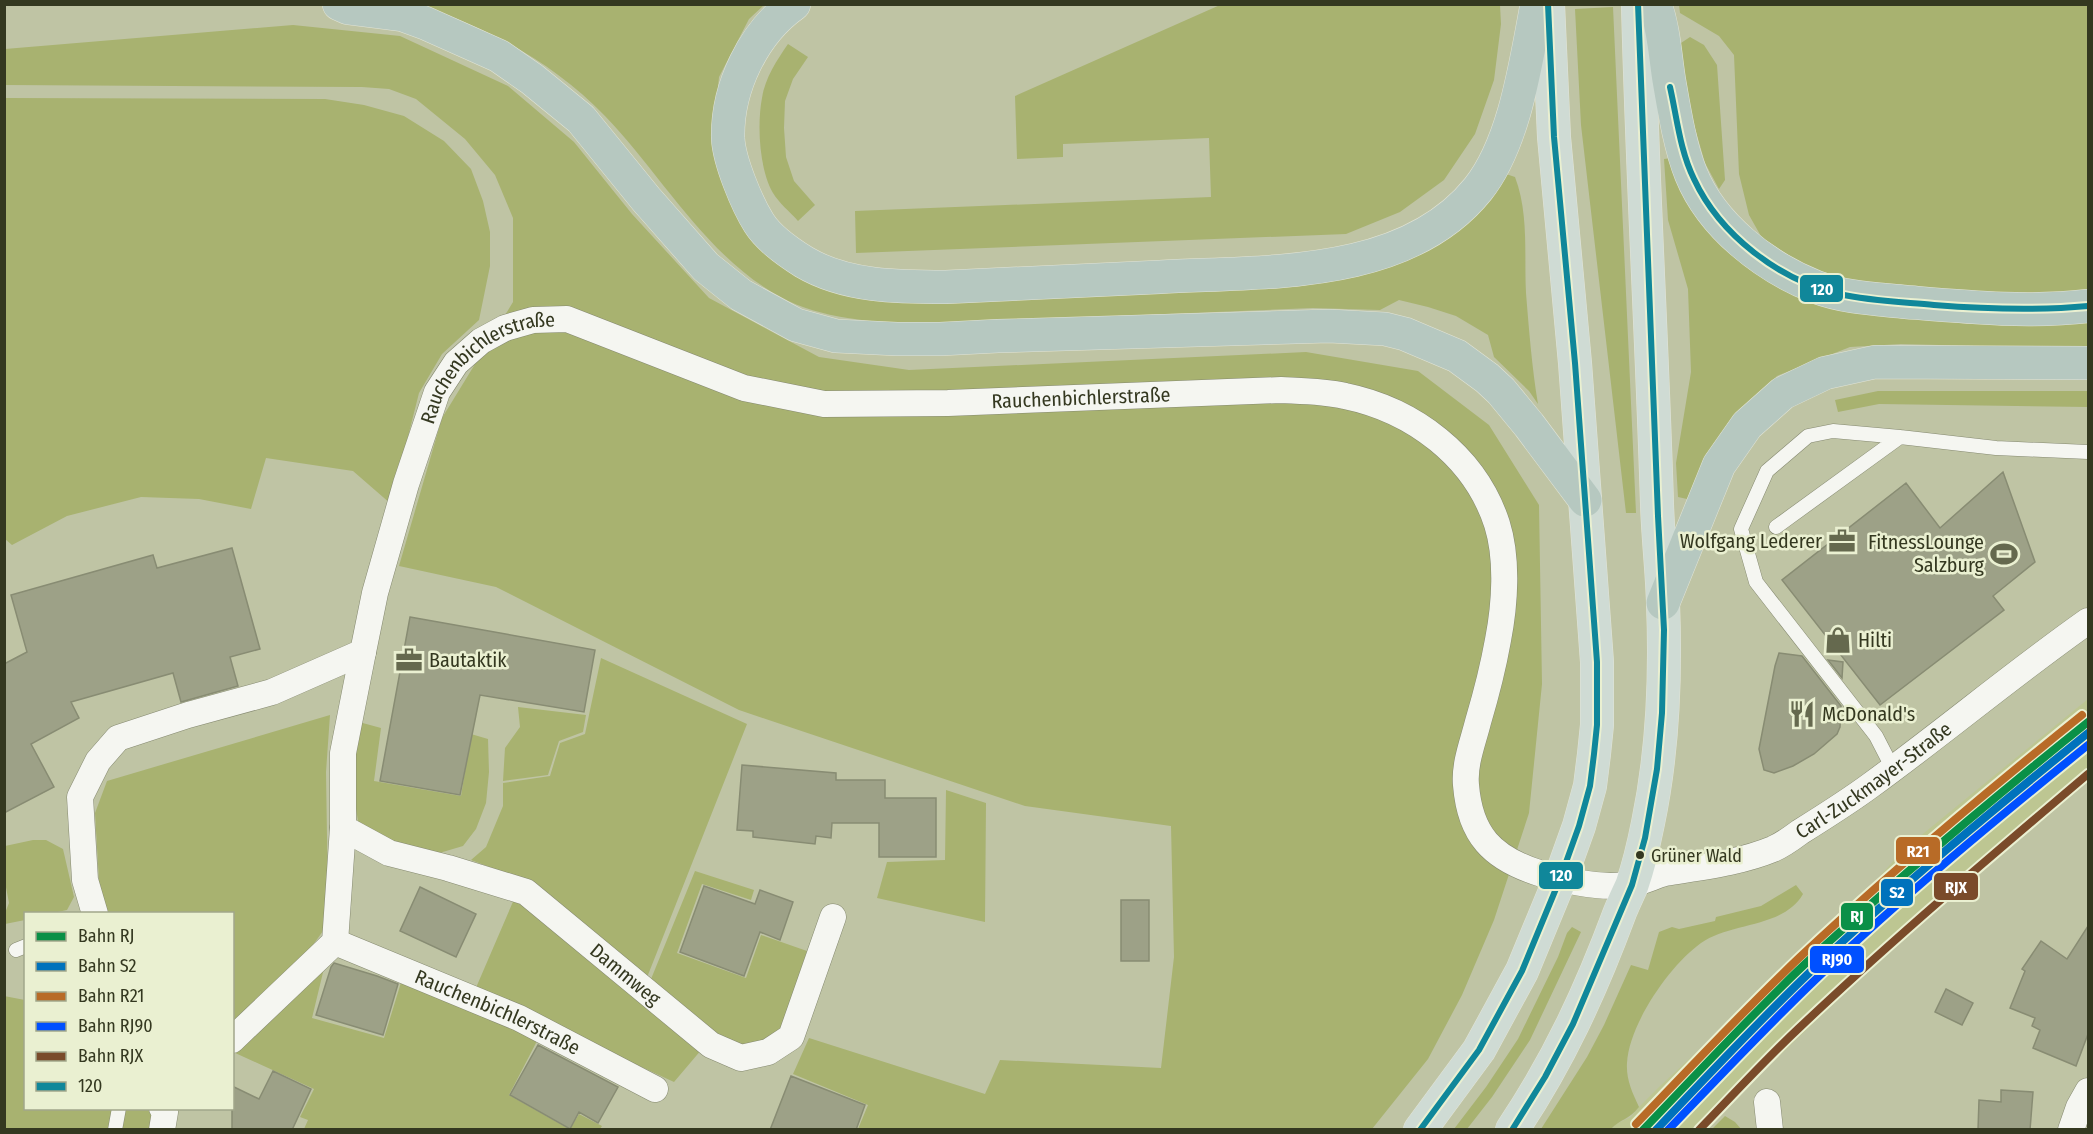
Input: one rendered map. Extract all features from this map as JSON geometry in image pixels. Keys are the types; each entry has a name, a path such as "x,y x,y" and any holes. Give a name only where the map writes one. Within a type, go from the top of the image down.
{"highway":[{"path":"339,4 348,8 403,15 425,23 499,56 532,79 582,119 646,199 706,267 741,295 796,325 836,336 897,339 1329,326 1385,329 1405,334 1457,356 1494,385 1529,424 1585,500"},
{"path":"794,4 776,18 753,48 739,79 731,108 728,140 731,160 760,224 788,251 806,263 829,273 879,285 946,287 1283,271 1347,262 1408,243 1452,215 1479,188 1491,168 1502,145 1518,99 1537,4"},
{"path":"1655,4 1661,23 1669,82 1683,154 1692,176 1705,199 1723,222 1759,256 1816,287 1852,296 1958,307 2088,306"},
{"path":"1664,603 1719,465 1747,425 1784,393 1826,373 1875,362 2088,363"}],"main road":[{"path":"1420,1130 1459,1078 1495,1024 1522,971 1579,826 1590,786 1597,725 1597,662 1574,352 1554,137 1548,4"},
{"path":"1512,1130 1570,1032 1632,884 1648,821 1658,768 1664,680 1664,603 1657,509 1653,355 1641,139 1638,4"}],"street":[{"name":"Rauchenbichlerstraße","path":"655,1089 519,1018 335,942 343,828 343,753 375,593 406,484 437,392 456,363 481,341 505,328 533,320 567,319 744,388 824,404 948,403 1269,390 1320,392 1347,396 1392,411 1431,433 1466,467 1479,485 1489,506 1497,525 1501,544 1502,612 1490,681 1470,753 1466,781 1467,796 1478,832 1493,851 1531,870 1560,879 1597,885 1632,884"},
{"name":"Carl-Zuckmayer-Straße","path":"1632,884 1656,875 1718,865 1774,848 1839,808 1893,769 2088,621"},
{"path":"93,912 85,880 80,797 98,761 118,738 272,692 363,652"},
{"name":"Dammweg","path":"343,828 389,853 526,892 711,1046 741,1058 768,1052 791,1037 833,918"},
{"path":"234,1038 335,942"},
{"path":"2071,1130 2079,1107 2088,1091"},
{"path":"1767,1102 1770,1130"}],"lane":[{"path":"1893,769 1876,736 1756,582 1741,529 1767,471 1808,436 1833,431 1996,448 2088,452"},
{"path":"1776,527 1900,437"},
{"path":"116,1130 118,1110"}],"shaded area":[{"path":"420,5 764,5 749,19 719,77 714,129 756,235 967,301 1296,287 1358,276 1395,263 1447,238 1473,214 1506,174 1515,177 1524,220 1526,293 1538,404 1529,391 1494,357 1488,335 1456,316 1399,300 1380,310 1313,308 918,324 848,318 796,304 755,281 731,261 687,214 605,116 564,79 496,36"},
{"path":"1220,5 1500,5 1501,24 1494,80 1475,134 1444,180 1400,212 1346,234 856,253 855,211 1211,197 1209,138 1063,144 1063,157 1017,159 1015,96"},
{"path":"1679,5 2088,5 2088,293 2064,297 1864,284 1807,267 1762,238 1749,215 1739,174 1734,55 1719,36 1680,13"},
{"path":"1613,7 1636,513 1626,513 1581,125 1575,9"},
{"path":"293,25 400,36 508,86 574,142 632,214 709,298 819,357 909,370 1306,352 1418,371 1489,425 1539,505 1542,684 1529,813 1494,920 1462,995 1428,1059 1372,1129 858,1129 868,1105 793,1074 809,1038 985,1094 1000,1060 1161,1068 1174,957 1171,826 1025,806 739,710 496,587 399,566 442,418 513,302 513,218 495,175 465,139 416,99 389,89 5,85 5,49"},
{"path":"1690,37 1704,45 1717,65 1725,180 1719,189 1705,163 1686,97 1678,45"},
{"path":"788,44 808,57 793,79 785,101 786,157 794,181 815,205 798,221 775,197 768,183 762,159 760,133 760,109 766,83"},
{"path":"4,98 325,99 364,105 404,116 444,141 471,169 483,201 490,232 490,266 479,320 442,354 419,393 391,504 353,471 266,458 251,509 199,499 141,497 67,516 12,545 5,539"},
{"path":"1672,158 1706,223 1866,310 1967,324 2050,325 2088,321 2088,349 1901,344 1850,347 1777,376 1721,433 1687,499 1678,497 1676,463 1691,372 1688,289 1668,220 1664,159"},
{"path":"1878,391 2088,391 2088,407 1879,404 1838,412 1835,400"},
{"path":"601,658 747,724 646,980 508,874 471,860 486,847 503,806 503,783 550,776 560,743 585,734"},
{"path":"2088,699 2088,779 1887,953 1737,1096 1725,1103 1699,1129 1611,1130 1616,1124 1631,1117 1659,1087 1854,906 1902,851"},
{"path":"518,707 586,715 583,732 559,741 548,775 503,781 505,748 520,727"},
{"path":"330,715 326,772 328,904 323,931 310,949 234,1025 234,912 105,912 100,898 95,813 107,781"},
{"path":"359,722 381,728 374,781 461,796 471,734 488,739 489,772 486,803 476,829 463,846 436,854 375,837 358,821 352,784"},
{"path":"946,790 986,803 985,922 877,898 887,862 945,860"},
{"path":"33,840 46,840 63,849 74,897 67,910 24,912 24,920 5,924 5,913 9,903 5,882 5,846"},
{"path":"695,871 754,890 751,900 702,884 677,953 746,978 761,935 807,951 780,1033 757,1048 722,1041 649,984"},
{"path":"1796,885 1803,894 1783,913 1713,936 1689,953 1664,980 1643,1014 1629,1048 1627,1075 1639,1107 1635,1111 1611,1129 1541,1129 1587,1057 1631,965 1648,970 1659,932 1672,927 1679,929 1715,921 1716,917 1761,906"},
{"path":"515,897 702,1049 674,1082 475,990"},
{"path":"1572,927 1581,932 1530,1040 1492,1097 1467,1129 1454,1129 1518,1039 1558,957 1567,933"},
{"path":"326,960 312,1018 384,1038 403,976 537,1041 509,1095 569,1129 304,1129 308,1120 300,1117 314,1089 234,1051"},
{"path":"4,996 24,1000 24,1110 151,1110 156,1129 5,1129"},
{"path":"579,1114 602,1126 600,1129 570,1129"},
{"path":"1725,1116 1735,1122 1741,1129 1712,1129"}],"building":[{"path":"2003,472 2035,562 1993,596 2004,610 1880,705 1782,580 1906,483 1940,528"},
{"path":"232,548 260,649 230,657 238,686 181,702 173,673 71,702 79,718 31,744 54,787 4,813 4,664 27,652 11,595 153,555 157,568"},
{"path":"410,617 595,650 584,712 480,695 460,795 380,781"},
{"name":"McDonald's","path":"1779,653 1802,656 1841,706 1840,727 1837,734 1814,754 1793,766 1774,773 1764,770 1759,749"},
{"path":"1828,660 1843,662 1842,678"},
{"path":"742,765 836,773 836,780 885,780 885,798 936,798 936,857 879,857 879,823 832,823 831,838 816,836 815,844 753,837 753,831 737,830"},
{"path":"704,886 755,904 760,890 793,902 780,940 760,932 744,976 680,952"},
{"path":"420,887 476,914 456,957 400,931"},
{"path":"1121,900 1149,900 1149,961 1121,961"},
{"path":"2088,926 2088,1034 2076,1066 2033,1048 2040,1030 2032,1026 2035,1018 2010,1008 2025,971 2022,969 2041,941 2067,959"},
{"path":"334,963 398,984 383,1035 316,1015"},
{"path":"1946,989 1973,1003 1962,1025 1935,1012"},
{"path":"538,1045 618,1087 598,1123 579,1112 570,1129 510,1095"},
{"path":"273,1071 311,1089 292,1130 232,1130 234,1087 259,1099"},
{"path":"791,1076 865,1105 856,1130 770,1130"},
{"path":"2001,1090 2033,1092 2030,1130 1978,1130 1979,1100 2001,1102"}],"rail line":[{"name":"R21","path":"1636,1124 1757,998 1833,926 1938,834 2082,715"},
{"name":"RJ","path":"1643,1130 1764,1004 1839,932 1944,840 2088,722"},
{"name":"S2","path":"1656,1130 1712,1070 1843,941 1946,850 2088,733"},
{"name":"RJ90","path":"1668,1130 1848,949 1949,860 2088,745"},
{"name":"RJX","path":"1699,1130 1773,1054 1869,963 2088,774"}],"transit line":[{"name":"120","path":"1420,1130 1479,1050 1522,971 1579,826 1590,786 1594,754 1597,725 1597,662 1575,363 1554,137 1548,4"},
{"name":"120","path":"1512,1130 1545,1077 1573,1024 1632,885 1645,838 1657,769 1662,713 1664,630 1638,4"},
{"name":"120","path":"1670,87 1685,157 1705,199 1735,236 1754,252 1795,278 1839,294 1886,301 2011,309 2088,306"}],"place":[{"name":"Wolfgang Lederer","path":"1842,541"},
{"name":"FitnessLounge Salzburg","path":"2004,554"},
{"name":"Hilti","path":"1838,640"},
{"name":"Bautaktik","path":"409,660"},
{"name":"McDonald's","path":"1802,714"},
{"name":"Grüner Wald","path":"1640,855"}]}
